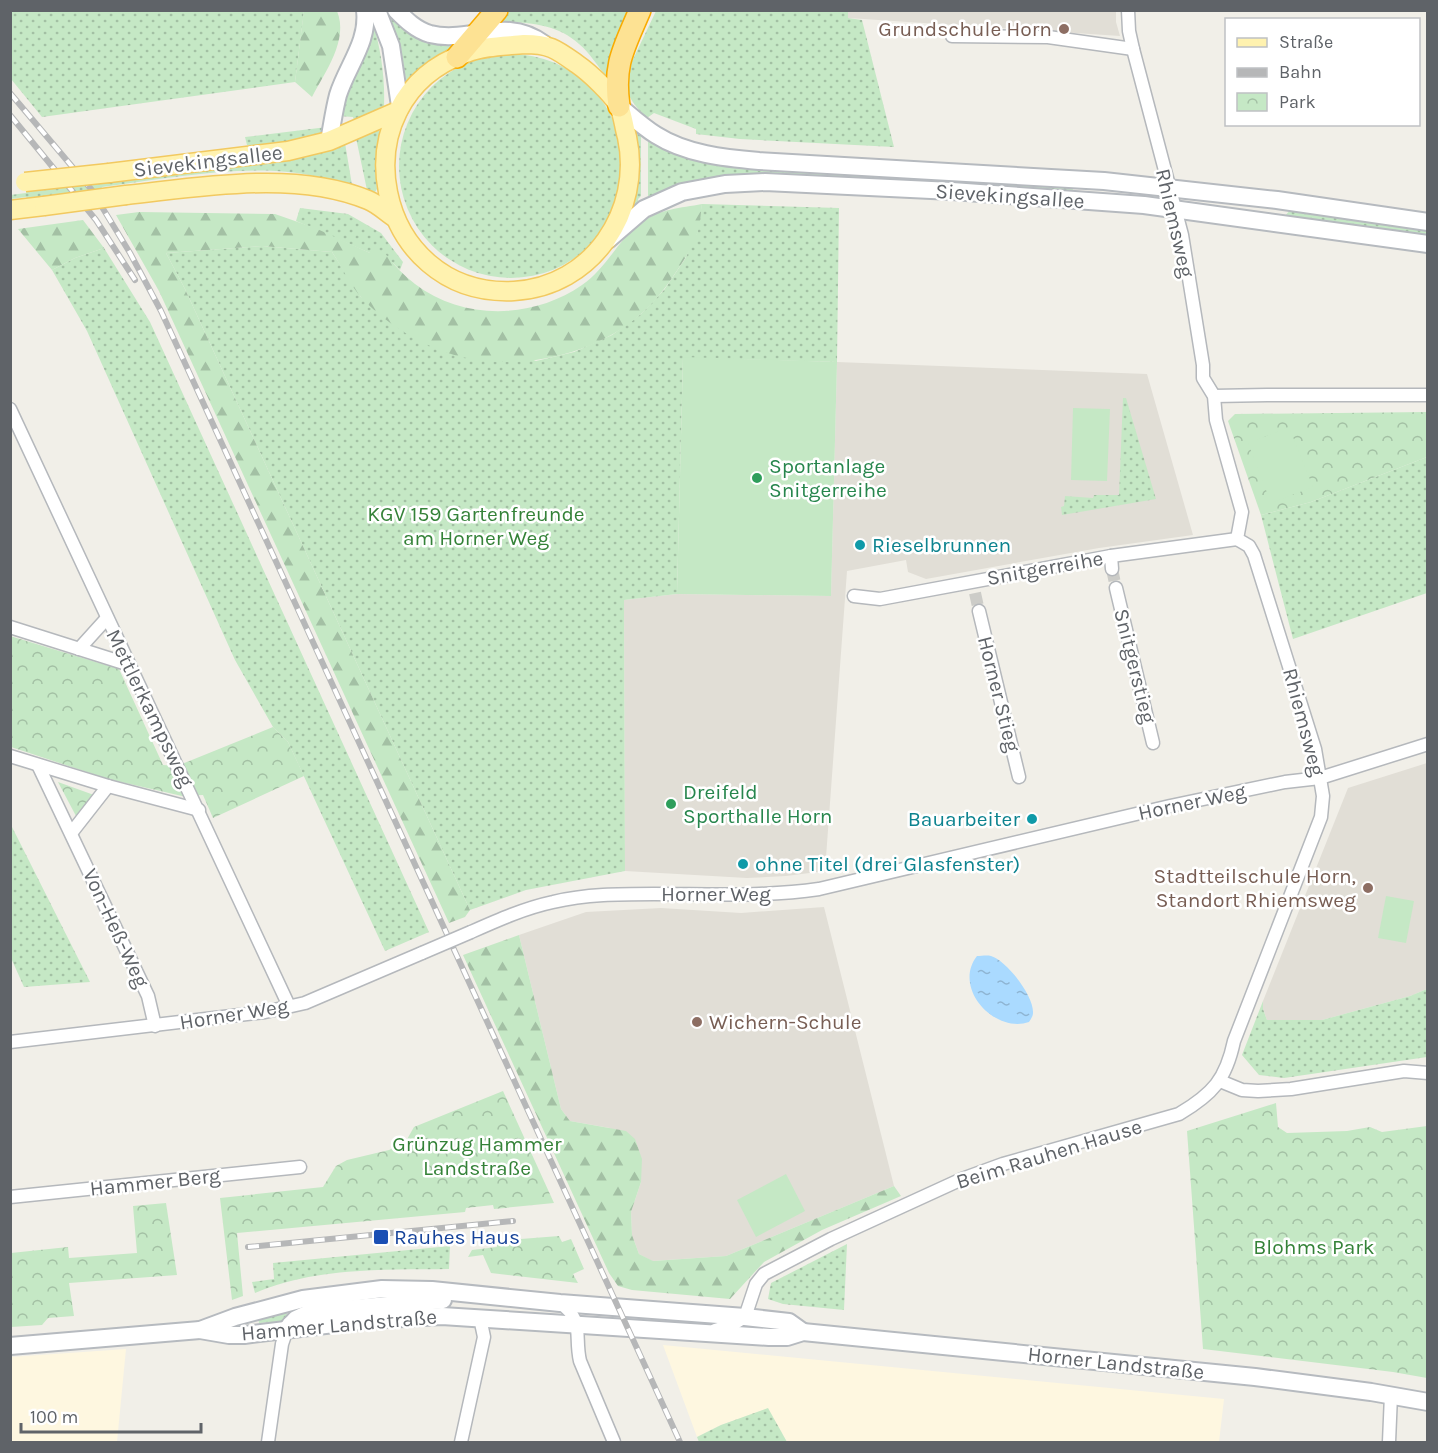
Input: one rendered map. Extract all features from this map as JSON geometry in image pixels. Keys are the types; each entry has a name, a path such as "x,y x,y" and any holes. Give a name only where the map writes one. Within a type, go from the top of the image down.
{"highway":[{"path":"457,57 497,10"},
{"path":"619,106 616,90 618,65 640,10"}],"main road":[{"path":"329,141 339,93 363,37 365,10"},
{"path":"377,10 391,46 399,108"},
{"path":"396,10 417,28 432,34 518,32 533,36 544,44"},
{"name":"Sievekingsallee","path":"1428,222 1277,200 1104,181 759,161 712,156 680,147 655,135 619,106 584,69 544,44 485,48 457,57 429,74 399,108 387,143 384,162 386,191 395,218 411,245 433,267 454,279 490,290 521,290 551,283 574,272 634,216 658,201 682,192 725,184 765,182 952,191 1175,209 1428,244"},
{"name":"Sievekingsallee","path":"606,242 622,211 630,172 628,143 619,106"},
{"name":"Sievekingsallee","path":"18,183 288,152 329,141 399,108"},
{"name":"Sievekingsallee","path":"10,210 126,195 252,183 298,184 343,193 369,201 395,218"},
{"name":"Hammer Landstraße","path":"200,1330 235,1317 296,1300 382,1289 432,1290 614,1307"},
{"path":"286,1330 296,1319 311,1312 491,1296"},
{"name":"Horner Landstraße","path":"614,1307 789,1322 803,1332"},
{"name":"Hammer Landstraße","path":"10,1346 200,1330 229,1335 423,1316 623,1326"},
{"name":"Horner Landstraße","path":"623,1326 787,1337 803,1332 1255,1377 1428,1402"}],"street":[{"name":"Rhiemsweg","path":"1128,10 1133,48 1182,235 1203,365 1203,378 1214,396 1216,420 1242,512 1237,538 1249,546 1254,555 1315,749 1323,796 1321,817 1234,1041 1225,1073 1220,1081"},
{"path":"952,36 1048,37 1133,48"},
{"path":"1214,396 1428,395"},
{"name":"Mettlerkampsweg","path":"10,409 289,1006"},
{"name":"Snitgerreihe","path":"854,596 880,599 974,586 1112,563 1237,538"},
{"name":"Snitgerstieg","path":"1116,588 1153,743"},
{"name":"Horner Stieg","path":"979,611 1019,777"},
{"path":"79,650 107,618"},
{"path":"10,627 130,665"},
{"name":"Horner Weg","path":"10,1042 265,1012 305,1003 515,913 553,902 612,894 783,894 819,889 1170,806 1285,782 1320,778 1428,744"},
{"path":"10,756 108,786 199,810"},
{"name":"Von-Heß-Weg","path":"38,765 72,832 148,996 155,1026"},
{"path":"72,832 108,786"},
{"path":"1220,1081 1242,1090 1258,1091 1291,1089 1404,1071 1428,1073"},
{"name":"Beim Rauhen Hause","path":"745,1317 759,1279 772,1269 807,1251 925,1196 1004,1164 1179,1114 1198,1103 1220,1081"},
{"name":"Hammer Berg","path":"10,1197 300,1167"},
{"path":"268,1443 282,1344 296,1300"},
{"path":"560,1303 570,1310 578,1324 577,1350 580,1361 614,1443"},
{"path":"705,1332 732,1325 745,1317"},
{"path":"461,1443 484,1337 480,1318"},
{"path":"1389,1443 1391,1395"}],"shaded area":[{"name":"Grundschule Horn","path":"848,10 1116,11 1120,36 848,18"},
{"path":"837,362 1147,374 1193,535 1099,548 926,579 908,572 906,560 847,571 825,871 747,878 625,871 624,600 677,594 831,596"},
{"name":"Stadtteilschule Horn, Standort Rhiemsweg","path":"1427,763 1427,989 1410,996 1322,1020 1267,1020 1263,1001 1348,788"},
{"name":"Wichern-Schule","path":"824,907 894,1186 726,1256 652,1261 639,1254 632,1235 631,1212 641,1182 610,1128 570,1121 561,1109 519,935 586,912 661,908 741,913"},
{"path":"663,1345 1224,1399 1219,1442 787,1442 768,1409 721,1425 697,1437"},
{"path":"126,1349 117,1442 11,1442 11,1357"}],"green space":[{"path":"304,10 337,11 340,22 340,33 334,56 312,97 295,82"},
{"path":"10,11 304,11 295,82 42,117 11,79"},
{"path":"506,11 633,11 608,67 607,77 583,48 561,32 531,24 498,22"},
{"path":"656,11 848,11 848,18 862,20 894,147 740,139 696,134 696,129 654,113 647,118 631,99 626,74"},
{"path":"392,17 406,31 420,40 437,44 457,43 407,87 401,49 390,19"},
{"path":"369,30 375,30 380,50 384,108 355,123 353,117 339,116"},
{"path":"500,54 522,54 554,62 564,67 582,79 598,95 615,123 621,144 623,166 621,188 615,209 598,237 582,253 554,270 522,278 500,278 468,270 458,265 440,253 424,237 407,209 399,177 399,155 407,123 412,113 424,95 440,79 468,62"},
{"path":"327,127 322,135 282,145 247,145 245,137"},
{"path":"638,128 641,131 641,196 638,199 639,205 630,210 634,130"},
{"path":"374,130 380,131 375,167 377,189 375,192 367,190 356,138"},
{"path":"648,140 675,152 1072,184 1073,191 826,178 648,199"},
{"path":"345,143 352,185 295,173 233,171 102,187 100,193 30,201 26,197 11,199 10,195 26,193 28,188"},
{"name":"KGV 159 Gartenfreunde am Horner Weg","path":"702,204 839,208 837,362 683,358 677,594 624,600 625,871 526,890 470,910 185,289 166,253 262,246 332,252 361,297 536,361 574,352 612,335 641,314 664,290 685,259 697,233"},
{"path":"702,204 698,231 691,249 667,285 642,313 620,330 595,343 568,353 510,362 454,355 419,341 401,330 376,312 362,298 332,252 262,246 166,253 185,289 470,910 465,917 449,923 159,291 116,215 139,212 275,214 315,228 370,253 384,252 406,277 434,296 455,305 476,310 499,311 521,309 563,296 591,278 642,222 663,212"},
{"path":"300,208 348,214 381,233 403,262 400,270 393,263 296,221"},
{"path":"1291,209 1427,229 1427,236 1285,216"},
{"path":"83,220 104,248 75,258 52,270 18,229"},
{"path":"104,248 150,322 429,932 385,951 288,742 273,727 235,660 87,331 52,270 75,258"},
{"name":"Sportanlage Snitgerreihe","path":"683,357 837,362 831,596 677,594"},
{"path":"1123,398 1126,398 1156,499 1062,515 1061,507 1064,506 1065,496 1093,498 1094,495 1119,495"},
{"path":"1073,408 1110,409 1107,481 1071,480"},
{"path":"1427,412 1427,457 1311,502 1261,515 1228,421 1235,414"},
{"path":"1289,427 1313,487 1271,503 1248,443"},
{"path":"1427,457 1427,593 1293,639 1261,515 1311,502"},
{"path":"10,636 119,669 163,765 177,766 273,727 288,742 304,776 213,818 203,795 182,796 108,779 11,747"},
{"path":"58,782 94,795 76,816"},
{"path":"11,825 90,982 24,987 11,958"},
{"path":"1386,896 1414,901 1406,943 1378,938"},
{"path":"519,935 561,1109 570,1121 626,1131 635,1139 642,1159 641,1182 631,1212 632,1235 639,1254 653,1261 726,1256 894,1186 901,1196 822,1230 764,1262 730,1299 632,1290 618,1286 609,1273 463,955"},
{"path":"1427,989 1427,1057 1284,1078 1259,1075 1242,1055 1263,1001 1267,1020 1322,1020 1410,996"},
{"name":"Grünzug Hammer Landstraße","path":"503,1091 554,1203 494,1209 493,1205 466,1208 465,1212 237,1233 243,1296 232,1300 220,1198 323,1187 336,1166 347,1160 389,1150 406,1141 414,1127"},
{"name":"Blohms Park","path":"1276,1103 1278,1127 1287,1133 1347,1131 1370,1127 1382,1132 1427,1126 1427,1378 1203,1349 1187,1131"},
{"path":"786,1174 805,1211 756,1237 737,1200"},
{"path":"166,1203 177,1275 69,1283 74,1316 48,1318 42,1325 11,1327 11,1253 68,1247 69,1258 137,1253 133,1206"},
{"path":"559,1236 562,1242 571,1239 584,1269 573,1274 578,1283 491,1273 483,1255 468,1257 472,1250 497,1247 497,1241"},
{"path":"847,1244 844,1310 783,1304 768,1299 771,1283"},
{"path":"450,1246 449,1269 375,1270 326,1274 302,1278 255,1293 252,1282 274,1279 273,1263"},
{"path":"288,1310 285,1321 259,1323 258,1318"},
{"path":"768,1408 787,1442 699,1442 697,1437 721,1425"}],"water":[{"path":"977,956 997,959 1012,972 1032,1006 1033,1014 1029,1022 1016,1024 1003,1021 991,1015 981,1006 970,981 971,969"}],"tunnel":[{"path":"1112,569 1116,588"},
{"path":"975,593 979,611"}],"railway":[{"path":"10,93 91,189 130,253 161,311 680,1442"},
{"path":"10,115 96,220 135,280"},
{"path":"248,1247 513,1221"}],"place":[{"name":"Grundschule Horn","path":"1064,29"},
{"name":"Sportanlage Snitgerreihe","path":"757,478"},
{"name":"Rieselbrunnen","path":"860,545"},
{"name":"Dreifeld Sporthalle Horn","path":"671,804"},
{"name":"Bauarbeiter","path":"1032,819"},
{"name":"ohne Titel (drei Glasfenster)","path":"743,864"},
{"name":"Stadtteilschule Horn, Standort Rhiemsweg","path":"1368,888"},
{"name":"Wichern-Schule","path":"697,1022"},
{"name":"Rauhes Haus","path":"381,1237"}]}
